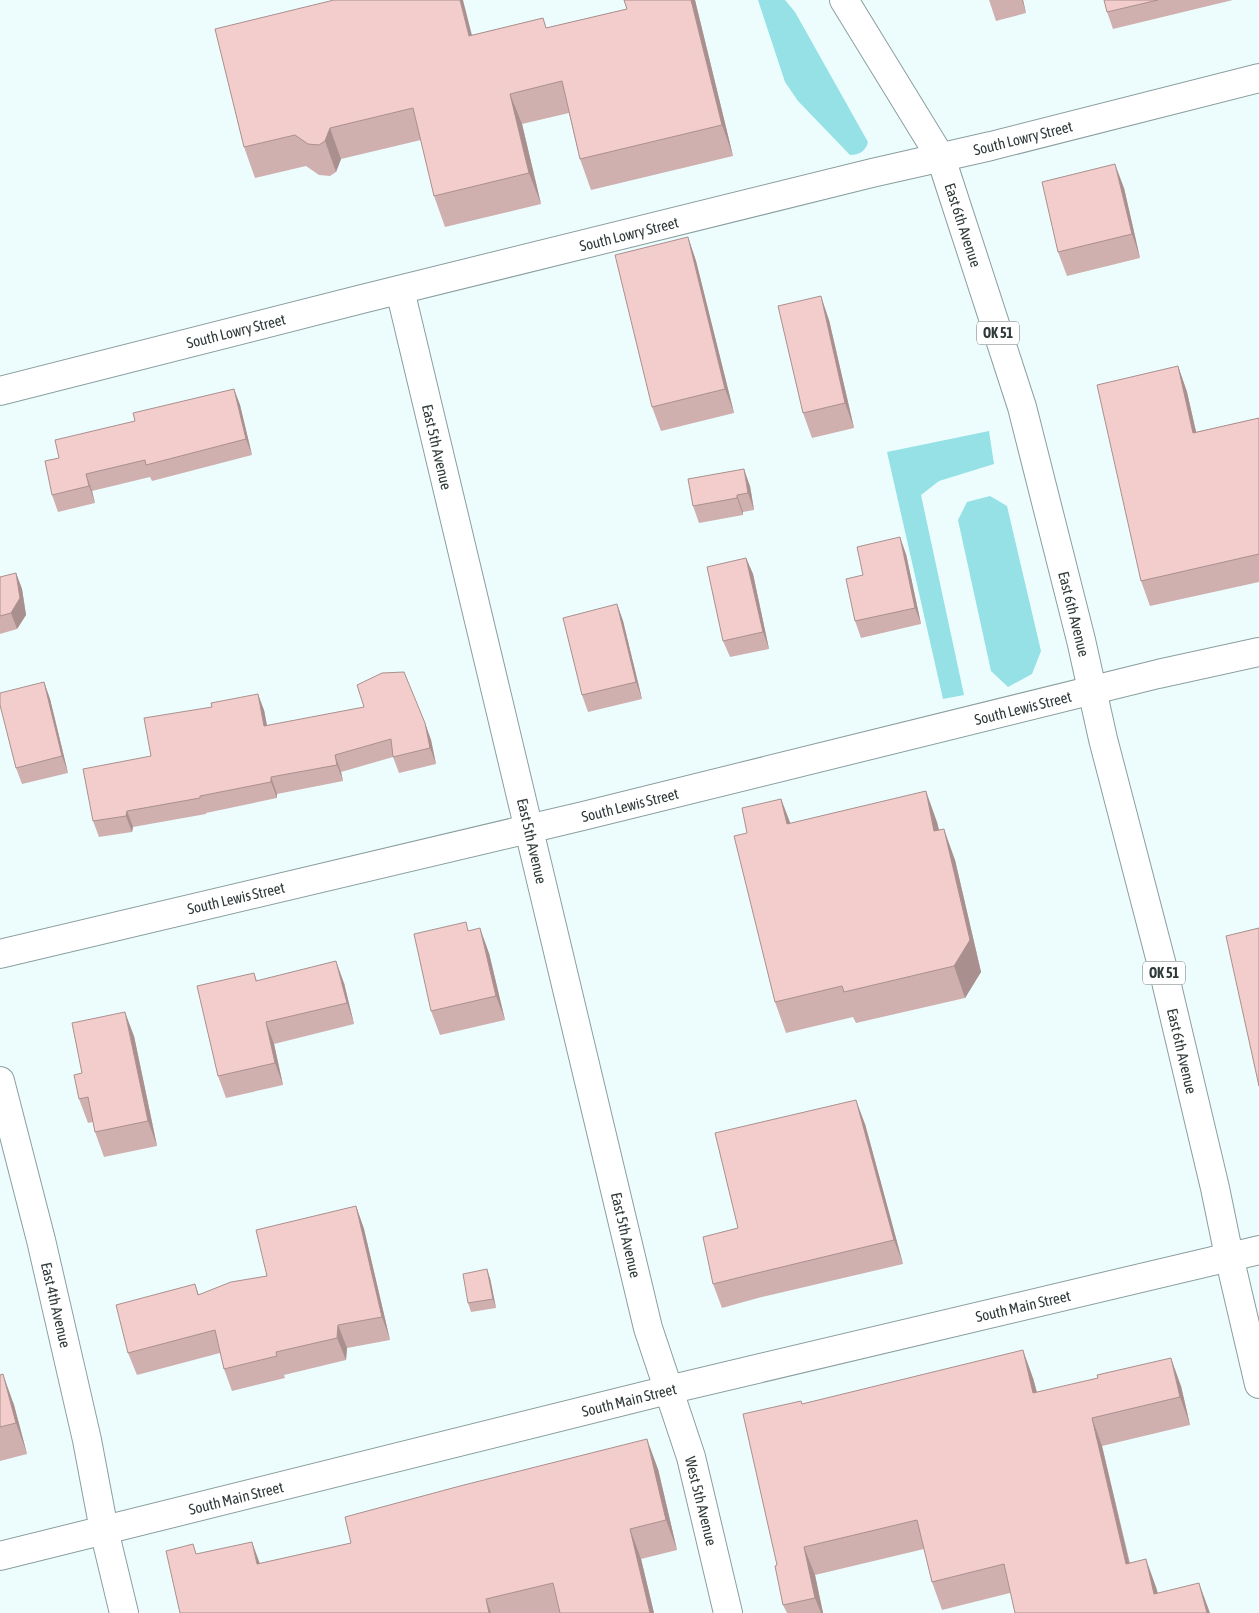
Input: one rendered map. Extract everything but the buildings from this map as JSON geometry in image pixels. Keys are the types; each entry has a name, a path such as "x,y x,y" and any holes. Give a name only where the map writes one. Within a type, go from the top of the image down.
{"main road":[{"name":"East 6th Avenue","path":"844,0 940,158 1022,407 1103,739 1164,973 1215,1188 1229,1256"},
{"name":"South Lowry Street","path":"0,391 400,290 1259,78"},
{"name":"East 5th Avenue","path":"400,290 648,1328 668,1390"},
{"name":"South Lewis Street","path":"0,954 668,796 1092,691 1259,652"},
{"name":"East 4th Avenue","path":"0,1081 41,1240 124,1613"},
{"name":"South Main Street","path":"0,1556 668,1390 1259,1250"},
{"name":"OK 51","path":"1229,1256 1259,1384"},
{"name":"West 5th Avenue","path":"668,1390 691,1456 728,1613"}],"shaded area":[{"path":"758,0 785,0 795,12 868,142 862,152 850,155 798,101 785,82"},
{"path":"989,431 994,464 939,481 921,495 964,695 943,699 887,452"},
{"path":"990,496 1007,506 1041,651 1032,674 1008,687 991,671 958,520 967,502"}]}
